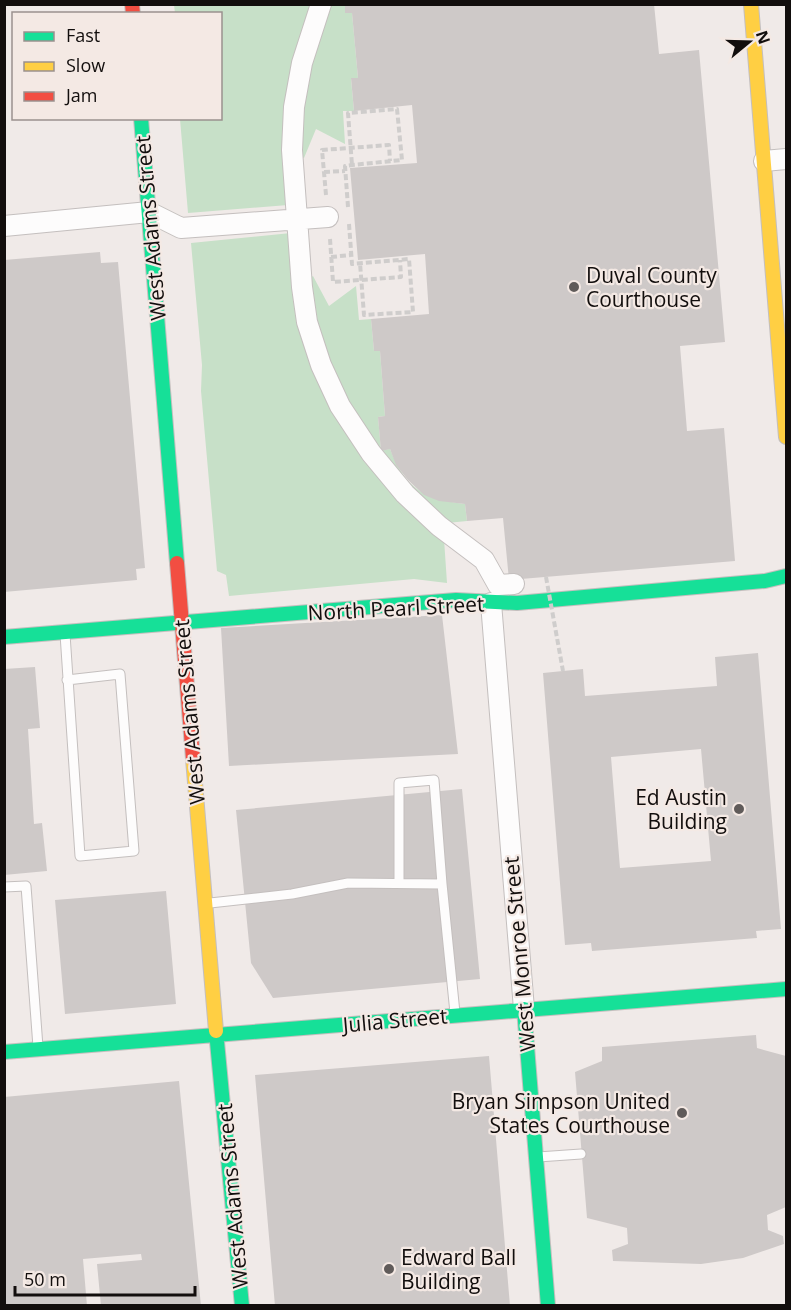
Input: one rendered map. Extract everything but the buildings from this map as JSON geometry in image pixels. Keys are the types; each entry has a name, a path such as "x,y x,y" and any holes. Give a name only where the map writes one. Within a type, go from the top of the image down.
{"street":[{"path":"321,4 302,63 294,107 292,150 302,287 307,322 321,365 340,406 371,453 405,494 439,526 484,560 498,585 514,584"},
{"path":"751,4 786,437"},
{"name":"West Adams Street","path":"141,120 216,1035 242,1305"},
{"path":"764,161 786,159"},
{"path":"4,226 149,212 181,228 328,217"},
{"name":"North Pearl Street","path":"4,637 456,600 517,603 765,580 786,576"},
{"name":"West Monroe Street","path":"491,603 548,1305"},
{"name":"Julia Street","path":"4,1052 786,989"}],"lane":[{"path":"64,632 67,680 80,856 134,851 120,674 67,680"},
{"path":"399,883 399,783 434,780 455,1015"},
{"path":"205,904 292,894 348,883 442,884"},
{"path":"4,887 26,886 39,1049"},
{"path":"536,1157 581,1154"}],"path":[{"path":"352,165 348,113 397,109 402,160 345,166 351,255 352,264 360,263 410,259 413,312 364,315 360,263"},
{"path":"389,145 390,161"},
{"path":"324,172 345,171"},
{"path":"331,257 351,255"},
{"path":"400,260 400,277"},
{"path":"546,577 563,671"}],"green space":[{"path":"174,5 315,5 288,205 188,213 180,120 222,120 222,12 175,12"},
{"path":"327,5 345,5 345,13 352,13 358,78 351,79 354,111 343,111 345,144 316,129 304,158 298,155 303,88"},
{"path":"291,233 313,361 444,539 447,583 414,579 229,596 226,575 217,571 191,243"},
{"path":"313,276 329,306 356,286 359,320 371,319 374,351 380,351 385,416 378,417 381,450 390,449 403,474 418,490 438,499 465,504 467,521 447,523 373,450 329,368 306,281"}],"traffic: fast":[{"path":"141,120 177,563"},
{"path":"4,637 456,600 517,603 765,581 786,576"},
{"path":"4,1052 786,989"},
{"path":"524,1009 548,1306"},
{"path":"216,1031 242,1306"}],"traffic: slow":[{"path":"751,4 786,437"},
{"path":"193,759 216,1031"}],"traffic: jam":[{"path":"132,4 133,12"},
{"path":"177,563 193,759"}],"place":[{"name":"Duval County Courthouse","path":"574,287"},
{"name":"Ed Austin Building","path":"739,809"},
{"name":"Bryan Simpson United States Courthouse","path":"682,1113"},
{"name":"Edward Ball Building","path":"389,1269"}]}
